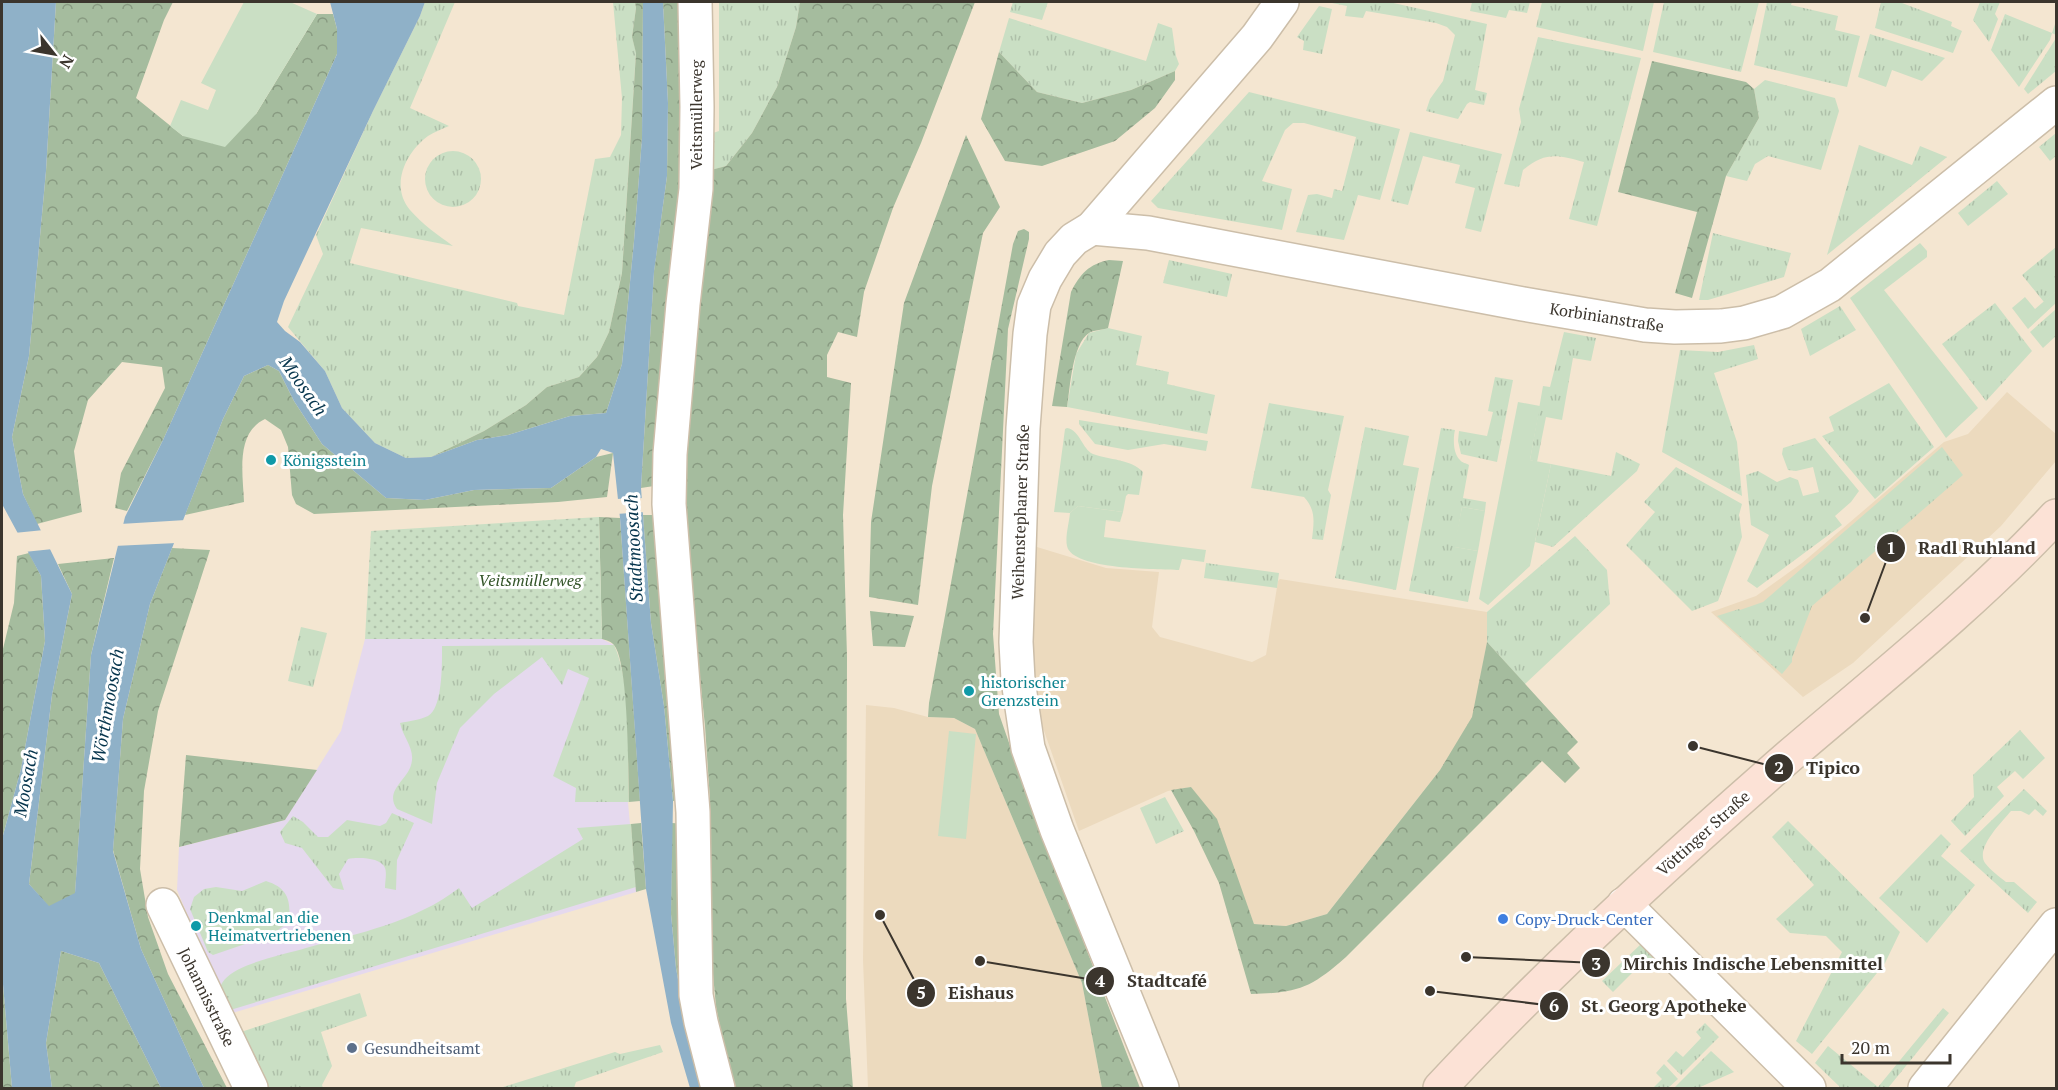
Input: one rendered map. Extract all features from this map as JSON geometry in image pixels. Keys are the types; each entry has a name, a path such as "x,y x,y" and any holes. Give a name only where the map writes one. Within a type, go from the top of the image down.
{"main road":[{"name":"Vöttinger Straße","path":"1440,1089 1624,904 2052,528"}],"street":[{"name":"Veitsmüllerweg","path":"695,2 698,107 696,189 682,304 670,454 669,504 693,812 696,995 718,1089"},
{"name":"Weihenstephaner Straße","path":"1162,1089 1057,830 1028,748 1018,680 1016,642 1023,428 1030,334 1034,305 1045,279 1060,254 1074,239 1092,228 1257,37 1282,2"},
{"name":"Korbinianstraße","path":"1092,228 1148,232 1523,304 1646,325 1721,326 1744,323 1782,312 1830,285 2056,103"},
{"path":"1624,904 1809,1089"},
{"name":"Johannisstraße","path":"163,905 251,1089"},
{"path":"1925,1089 2056,925"}],"shaded area":[{"path":"2007,392 2056,434 2056,461 2001,526 1853,663 1803,697 1711,612 1756,596 1802,563 1944,442 1968,434"},
{"path":"1037,547 1106,568 1159,572 1152,627 1160,637 1252,662 1266,655 1280,579 1487,612 1487,642 1473,717 1440,770 1327,914 1286,926 1254,924 1241,889 1191,787 1168,791 1079,831 1042,725 1031,653"},
{"path":"365,639 602,639 614,645 636,892 229,1014 177,890 179,847 285,820 341,731"},
{"path":"866,705 894,708 928,717 954,718 975,729 1082,983 1102,1088 868,1088 863,960"}],"green space":[{"path":"56,2 173,2 164,20 136,98 183,136 256,114 317,14 333,14 337,29 337,54 163,440 127,511 115,508 121,473 165,388 162,367 122,362 88,400 74,451 82,512 37,524 23,494 12,437 29,356 46,171"},
{"path":"244,2 290,2 317,14 256,114 225,147 183,136 170,126 181,100 208,110 216,90 201,83"},
{"path":"425,2 455,2 410,108 449,126 428,136 413,151 403,170 401,191 410,210 453,246 361,228 350,263 517,303 518,306 564,315 595,159 610,157 621,135 622,98 613,2 635,2 632,37 636,52 622,273 609,332 597,357 579,377 547,387 526,405 484,431 431,457 406,458 375,443 342,408 325,371 288,327 323,254 316,235"},
{"path":"635,2 643,2 642,138 622,364 606,413 570,416 508,435 477,440 431,457 484,431 526,405 547,387 579,377 597,357 609,332 622,273 636,53 632,37"},
{"path":"663,2 683,2 687,126 654,486 641,488 654,271 667,176 668,103"},
{"path":"719,2 800,2 796,27 777,87 752,133 726,166 707,171 707,135 719,131"},
{"path":"800,2 975,2 921,143 893,208 864,292 857,337 838,332 827,355 827,377 851,383 843,515 847,657 846,999 853,1088 736,1088 716,1007 712,963 709,878 710,800 705,726 681,495 707,171 726,166 752,133 777,87 796,27"},
{"path":"1013,2 1048,2 1042,20 1010,12"},
{"path":"1327,2 1389,2 1487,24 1475,90 1487,93 1484,105 1470,102 1458,119 1426,111 1430,99 1443,81 1455,35 1447,27 1366,11 1363,18 1345,16 1347,6"},
{"path":"1472,2 1530,2 1527,13 1509,10 1506,18 1470,11"},
{"path":"1542,2 1654,2 1643,51 1536,27"},
{"path":"1664,2 1759,2 1741,72 1653,52"},
{"path":"1767,2 1792,2 1791,5 1838,16 1835,30 1860,36 1847,87 1754,65"},
{"path":"1881,2 1902,2 1952,22 1951,26 1962,31 1953,53 1875,28"},
{"path":"1980,2 2000,2 1995,14 1998,19 1989,42 1973,20"},
{"path":"1319,6 1332,9 1322,54 1303,50 1304,41 1297,37"},
{"path":"2005,14 2052,33 2050,40 2019,87 1991,50"},
{"path":"1009,18 1146,61 1158,23 1172,28 1179,64 1175,71 1131,90 1082,103 1037,92 999,52"},
{"path":"2056,21 2056,35 2052,33"},
{"path":"1870,34 1945,58 1922,81 1892,70 1886,87 1858,77"},
{"path":"1538,37 1641,58 1597,226 1569,219 1584,162 1560,156 1545,157 1523,170 1519,187 1504,184 1521,122 1519,109"},
{"path":"2056,38 2056,71 2028,94 2024,89"},
{"path":"999,52 1037,92 1082,103 1131,90 1175,71 1175,80 1155,108 1115,141 1042,166 1005,161 981,119"},
{"path":"1652,61 1746,82 1754,89 1759,118 1726,176 1692,298 1675,293 1697,212 1618,192"},
{"path":"1765,80 1835,98 1839,111 1821,170 1768,156 1755,164 1747,181 1726,176 1759,118 1754,89"},
{"path":"1249,92 1400,129 1380,200 1358,195 1344,240 1296,232 1308,195 1317,194 1332,198 1334,189 1342,191 1356,137 1304,123 1293,123 1285,130 1262,181 1292,189 1282,230 1158,208 1151,201"},
{"path":"1410,132 1502,154 1481,232 1465,228 1475,188 1455,183 1460,165 1423,156 1408,205 1391,201"},
{"path":"2056,133 2056,156 2050,161 2039,147"},
{"path":"966,135 1000,207 983,233 932,486 918,605 869,597 871,522 904,303"},
{"path":"1859,145 1912,165 1920,146 1947,157 1827,255"},
{"path":"453,151 464,153 473,159 479,168 481,179 479,190 473,199 464,205 453,207 442,205 433,199 427,190 425,179 427,168 433,159 442,153"},
{"path":"1997,181 2008,194 1968,226 1958,213"},
{"path":"1024,229 1029,232 1029,239 1008,329 993,634 999,714 1030,803 1140,1088 1102,1088 1082,983 975,729 954,718 928,717 1013,244 1018,231"},
{"path":"1713,233 1791,253 1784,277 1708,300 1699,300"},
{"path":"1920,243 1927,251 1927,257 1884,290 1978,408 1946,438 1850,298"},
{"path":"2056,247 2056,291 2044,302 2022,275"},
{"path":"1109,260 1123,261 1108,328 1091,332 1083,339 1075,357 1067,407 1052,406 1071,292 1086,271 1096,264"},
{"path":"1169,260 1232,274 1227,297 1163,283"},
{"path":"2056,291 2056,303 2028,329 2012,308 2025,297 2035,309"},
{"path":"1995,303 2032,351 1986,401 1942,344"},
{"path":"1840,306 1856,330 1810,356 1801,329"},
{"path":"2056,309 2056,336 2043,348 2030,332"},
{"path":"1108,328 1142,336 1136,365 1169,372 1167,384 1215,395 1207,434 1067,407 1076,354 1089,333"},
{"path":"1564,332 1596,338 1591,361 1573,358 1562,420 1546,417 1537,462 1530,460 1543,386 1550,387"},
{"path":"1754,345 1758,359 1714,373 1737,442 1742,496 1662,452 1680,350 1718,352"},
{"path":"268,365 279,371 294,401 322,444 386,498 425,500 474,490 551,488 596,457 613,453 607,497 558,502 314,514 296,504 292,495 288,447 281,430 265,419 255,425 245,444 242,467 244,502 185,515 223,419 244,376"},
{"path":"1495,377 1513,380 1497,462 1461,454 1458,441 1459,431 1487,436 1493,412 1488,411"},
{"path":"1889,383 1934,447 1875,499 1822,436 1834,431 1829,417"},
{"path":"1518,402 1540,406 1530,460 1551,464 1530,566 1488,605 1479,599"},
{"path":"1269,403 1344,416 1328,490 1331,495 1323,540 1312,539 1314,522 1311,507 1304,497 1251,488"},
{"path":"1079,420 1208,441 1206,451 1164,444 1128,450 1095,444 1079,424"},
{"path":"1365,427 1409,436 1403,465 1419,468 1396,590 1335,578"},
{"path":"1441,428 1455,430 1456,454 1461,461 1469,465 1463,498 1486,502 1485,511 1462,507 1455,547 1478,551 1468,602 1409,591"},
{"path":"1065,429 1075,432 1089,452 1126,462 1143,472 1139,495 1128,494 1126,496 1123,512 1078,506 1070,513 1054,512"},
{"path":"1815,438 1859,491 1851,502 1835,516 1842,525 1757,588 1747,581 1769,535 1751,525 1746,475 1758,471 1777,482 1790,477 1798,480 1803,496 1819,492 1813,467 1796,471 1788,470 1782,454 1783,448"},
{"path":"1942,447 1963,475 1812,606 1792,662 1782,674 1717,616 1763,602"},
{"path":"1616,452 1640,464 1637,471 1553,547 1535,542 1551,464 1611,476"},
{"path":"1676,467 1742,504 1739,515 1742,537 1718,601 1692,611 1626,545 1655,512 1644,502"},
{"path":"1078,506 1123,512 1120,522 1106,520 1104,537 1206,550 1204,562 1182,559 1179,570 1117,567 1084,560 1072,554 1067,546 1070,513"},
{"path":"1462,507 1485,511 1478,551 1454,547"},
{"path":"643,515 658,515 685,802 673,801 664,706 651,623"},
{"path":"599,517 620,518 640,801 629,802 623,673 613,644 602,639"},
{"name":"Veitsmüllerweg","path":"599,517 602,639 365,639 371,531"},
{"path":"1575,536 1607,570 1610,604 1525,684 1487,642 1487,612"},
{"path":"172,548 210,550 158,711 144,791 140,869 148,917 168,974 227,1088 204,1088 141,949 113,850 123,719 150,604"},
{"path":"29,553 41,576 45,641 21,769 2,839 2,653 14,603 17,556"},
{"path":"114,558 91,655 75,894 49,907 29,884 52,695 72,594 58,564"},
{"path":"1206,563 1279,573 1277,588 1204,578"},
{"path":"870,611 914,616 905,647 873,646"},
{"path":"301,627 327,633 313,687 288,681"},
{"path":"1487,642 1578,742 1567,753 1580,768 1565,783 1542,761 1346,957 1323,976 1292,990 1251,994 1219,883 1171,790 1191,787 1217,819 1254,924 1286,926 1327,914 1440,770 1472,717"},
{"path":"614,645 624,679 629,802 575,802 576,788 553,776 589,678 568,669 562,685 542,657 494,694 460,728 437,783 432,824 397,809 393,797 409,770 412,759 411,749 400,723 428,716 437,704 441,684 442,646"},
{"path":"2020,730 2045,758 2023,779 2015,771 1997,787 2004,796 1965,836 1951,821 1974,797 1973,775"},
{"path":"949,731 976,734 966,839 938,836"},
{"path":"186,755 317,770 285,820 179,847"},
{"path":"2024,789 2047,811 2043,816 2035,809 2029,815 2021,811 2011,811 1986,843 1983,857 1985,863 1995,873 2006,882 2014,882 2037,902 2028,913 1960,851"},
{"path":"1165,797 1184,831 1156,844 1140,808"},
{"path":"392,813 414,823 397,860 396,890 385,888 386,872 383,864 363,858 348,859 339,874 344,890 333,888 302,848 285,843 280,832 293,816 303,822 318,837 328,837 347,820 380,826 386,823"},
{"path":"1788,821 1900,932 1885,963 1812,1054 1796,1041 1842,952 1826,936 1790,933 1776,919 1814,885 1772,837"},
{"path":"641,823 646,889 636,892 631,824"},
{"path":"672,823 686,824 685,1018 676,968 671,914"},
{"path":"631,824 636,887 217,1014 220,987 225,979 241,968 386,925 424,910 459,888 472,908 583,839 577,828"},
{"path":"1941,834 1951,844 1941,856 1975,885 1927,943 1879,898"},
{"path":"266,881 279,887 287,896 289,922 271,935 213,955 208,952 190,909 194,897 204,889 216,887 242,891"},
{"path":"1641,944 1655,958 1652,966 1645,960 1613,992 1602,981"},
{"path":"61,951 99,963 161,1088 52,1088 46,1043"},
{"path":"2,973 12,1088 2,1088"},
{"path":"360,993 367,1016 321,1032 332,1066 322,1085 323,1088 259,1088 238,1033"},
{"path":"1943,1008 1949,1013 1888,1088 1841,1088 1815,1063 1828,1046 1878,1087"},
{"path":"1705,1023 1719,1037 1681,1075 1667,1061 1676,1051 1683,1057 1701,1038 1696,1032"},
{"path":"660,1045 663,1052 576,1082 574,1088 500,1088 615,1052 620,1054"},
{"path":"1711,1051 1734,1072 1698,1088 1674,1088"},
{"path":"1664,1064 1678,1079 1668,1088 1653,1088 1662,1079 1656,1073"}],"water":[{"path":"2,2 56,2 46,171 29,356 12,437 23,494 72,594 52,695 29,884 49,906 75,893 91,655 125,517 163,440 337,54 337,29 330,2 425,2 284,301 277,322 300,342 325,371 342,408 375,443 406,458 431,457 477,440 508,435 570,416 606,413 622,364 634,241 642,138 643,2 663,2 668,103 667,176 654,272 641,488 651,623 664,706 673,801 671,914 676,968 685,1018 713,1088 690,1088 671,1023 646,889 620,518 613,453 601,449 596,457 551,488 474,490 425,500 386,498 322,444 294,401 279,371 268,365 244,376 223,419 150,604 123,719 113,851 141,949 204,1088 161,1088 99,963 61,951 46,1043 52,1088 12,1088 2,973 2,839 21,769 45,641 41,576 2,504"}],"pier":[{"path":"645,498 646,512 616,514 615,499"},
{"path":"186,520 177,543 114,546 120,524"},
{"path":"44,530 53,549 24,552 14,533"}],"place":[{"name":"Königsstein","path":"271,460"},
{"name":"Radl Ruhland","path":"1865,618"},
{"name":"historischer Grenzstein","path":"969,691"},
{"name":"Tipico","path":"1693,746"},
{"name":"Eishaus","path":"880,915"},
{"name":"Copy-Druck-Center","path":"1503,919"},
{"name":"Denkmal an die Heimatvertriebenen","path":"196,926"},
{"name":"Mirchis Indische Lebensmittel","path":"1466,957"},
{"name":"Stadtcafé","path":"980,961"},
{"name":"St. Georg Apotheke","path":"1430,991"},
{"name":"Gesundheitsamt","path":"352,1048"}],"water label":[{"name":"Moosach","path":"303,386"},
{"name":"Stadtmoosach","path":"634,548"},
{"name":"Wörthmoosach","path":"108,706"},
{"name":"Moosach","path":"26,783"}]}
